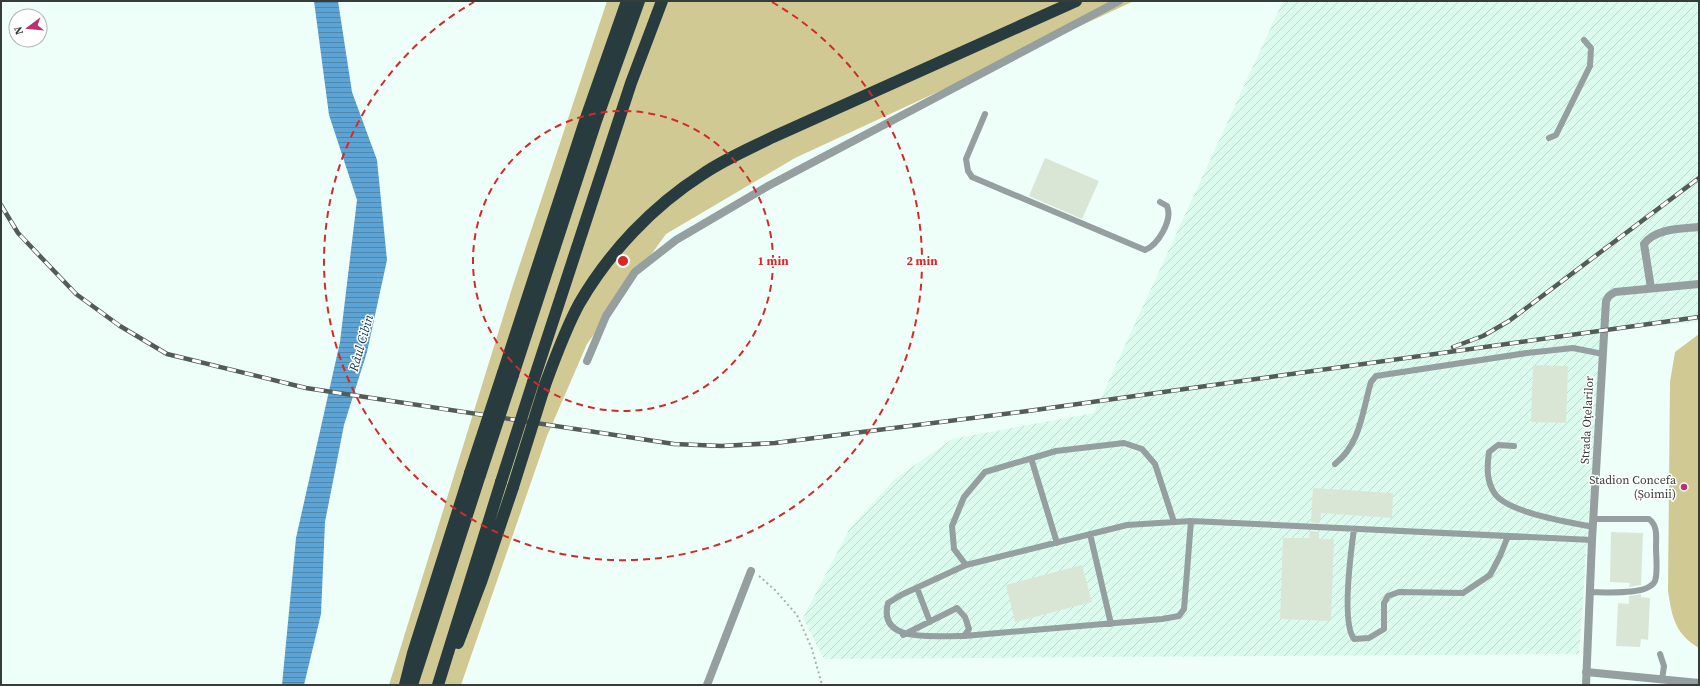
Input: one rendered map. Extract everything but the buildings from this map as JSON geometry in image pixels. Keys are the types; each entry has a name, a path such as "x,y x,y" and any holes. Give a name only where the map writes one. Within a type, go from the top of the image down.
{"highway":[{"path":"508,374 586,118 627,1"},
{"path":"405,685 416,645 508,374 596,121 640,1"},
{"path":"438,684 445,674 465,627 513,487 539,384 629,90 662,1"},
{"path":"438,684 501,482 539,384 579,304 594,281 635,230 653,212 683,188 731,157 1076,1"},
{"path":"412,685 475,474"}],"street":[{"path":"587,361 606,316 635,272 676,240 768,186 1119,1"},
{"path":"1651,288 1644,244 1650,237 1662,232 1699,227"},
{"name":"Strada Oțelarilor","path":"1586,685 1589,592 1605,311 1609,296 1616,292 1699,284"},
{"path":"707,685 751,571"},
{"path":"1586,672 1662,682 1699,683"}],"lane":[{"path":"1549,138 1556,135 1590,66 1590,48 1584,40"},
{"path":"985,114 966,159 968,171 972,177 1145,250 1154,245 1169,217 1167,206 1160,202"},
{"path":"1335,464 1342,458 1358,436 1369,388 1376,376 1527,353 1573,348 1603,354"},
{"path":"966,566 954,549 952,526 964,497 985,472 1056,451 1124,443 1142,449 1155,464 1174,522"},
{"path":"1514,446 1498,445 1489,452 1488,477 1494,493 1502,501 1538,515 1593,523 1649,519 1654,523 1656,533 1655,580 1651,588 1622,592 1589,592"},
{"path":"1031,458 1056,543"},
{"path":"1190,521 1184,609 1178,616 1111,624 964,636 903,635 891,627 885,613 888,603 966,566 1127,525 1190,521 1592,540"},
{"path":"1354,529 1348,593 1350,634 1354,639 1369,638 1384,629 1384,603 1388,596 1399,592 1463,593 1485,579 1490,575 1508,536"},
{"path":"1090,534 1111,624"},
{"path":"917,588 930,622"},
{"path":"903,635 957,608 966,617 969,629 964,636"},
{"path":"1660,654 1664,666 1662,682"}],"path":[{"path":"751,571 763,579 797,615 812,648 822,685"}],"shaded area":[{"path":"607,1 1134,1 795,158 666,234 587,344 547,436 461,685 389,685 513,285"},
{"path":"1283,1 1699,1 1699,322 1602,330 1579,654 824,659 803,618 850,528 895,479 952,439 1094,413"},
{"name":"Stadion Concefa (Șoimii)","path":"1699,334 1699,648 1685,637 1676,624 1671,609 1668,591 1670,382 1675,352"}],"water":[{"name":"Râul Cibin","path":"314,1 338,1 352,92 377,160 387,260 367,352 344,425 325,522 321,614 304,685 282,685 296,538 340,342 357,200 329,115"}],"railway":[{"path":"1453,347 1483,336 1509,321 1699,178"},
{"path":"1,205 18,233 76,294 120,326 167,354 306,388 674,444 722,446 775,443 1028,411 1699,317"}],"place":[{"name":"Stadion Concefa (Șoimii)","path":"1684,487"}]}
